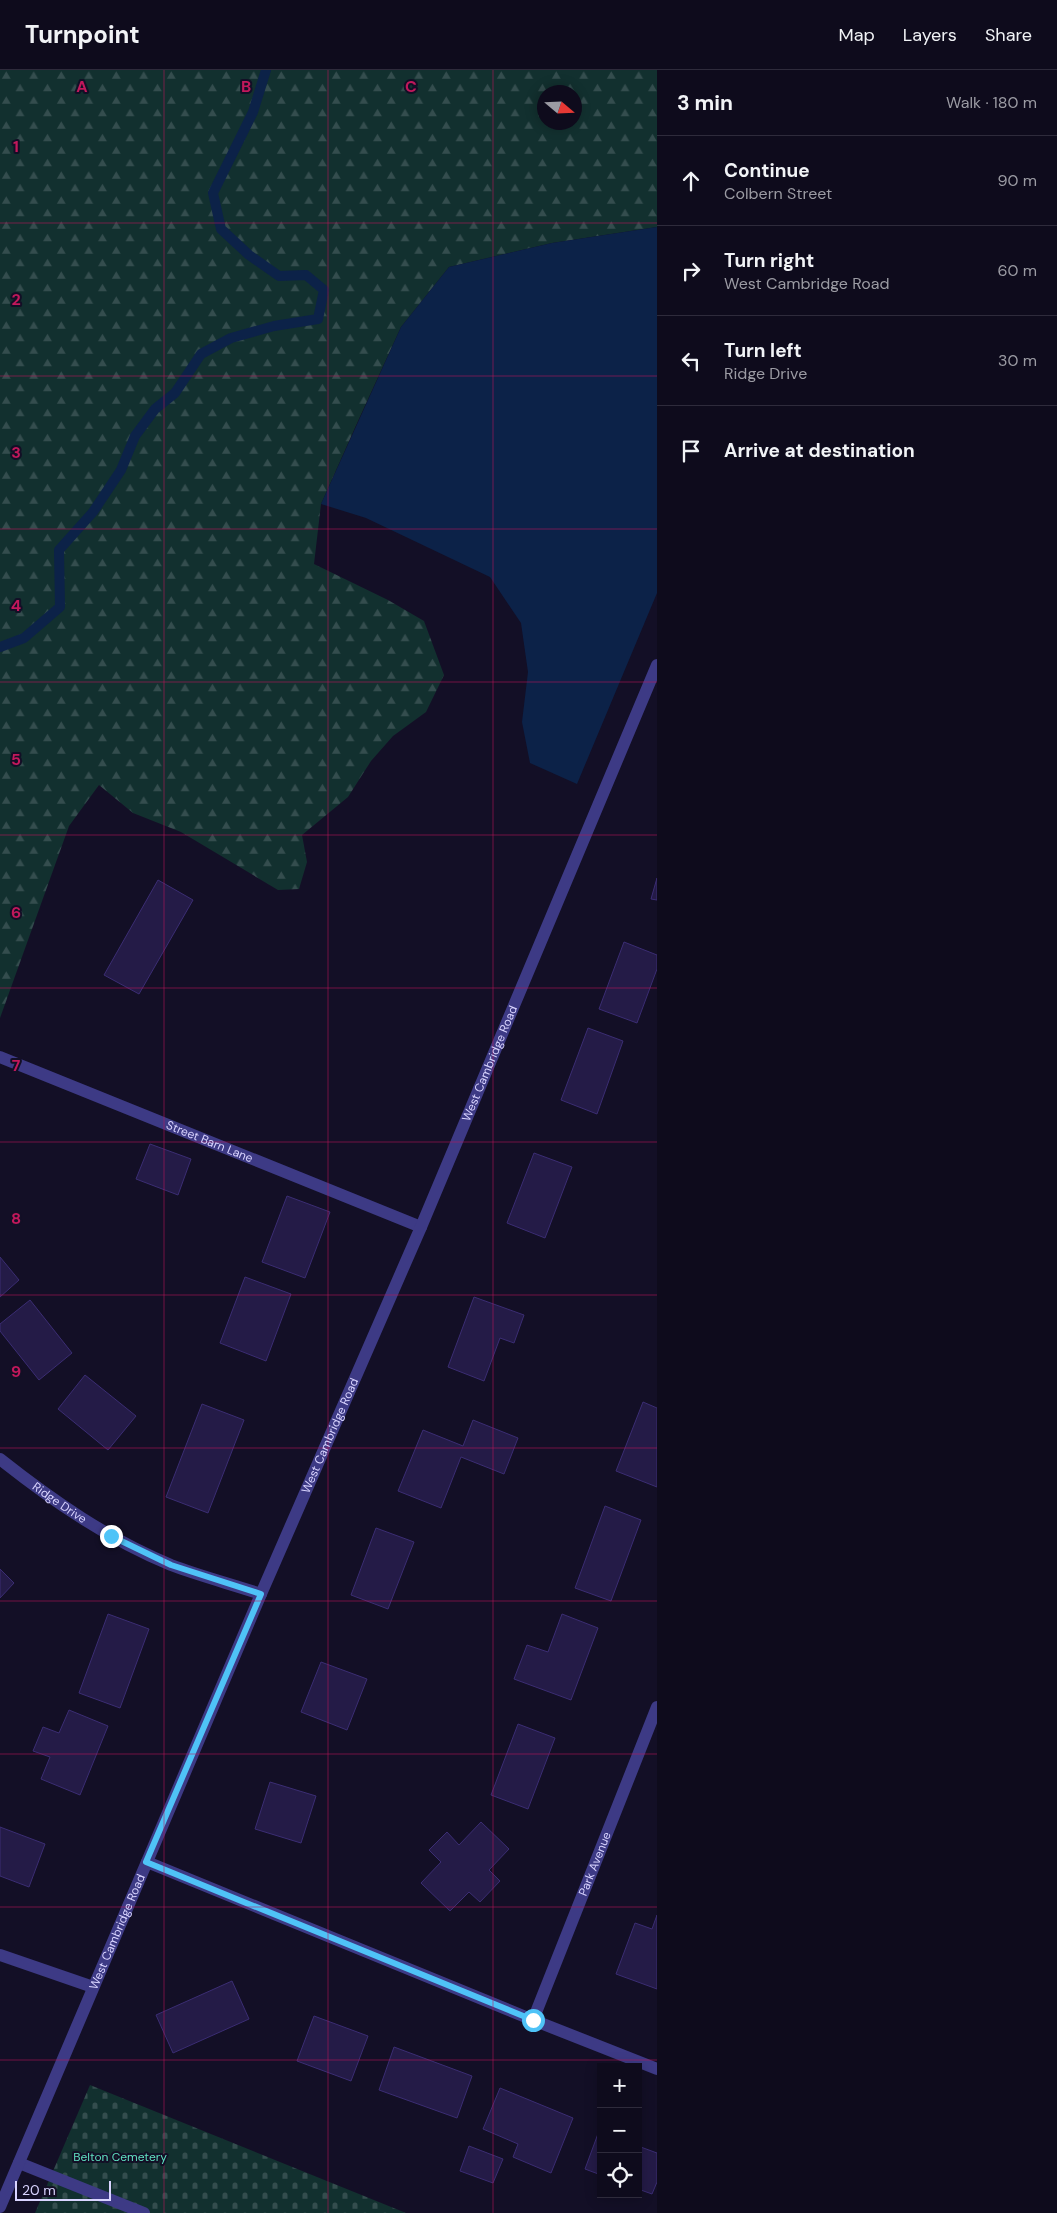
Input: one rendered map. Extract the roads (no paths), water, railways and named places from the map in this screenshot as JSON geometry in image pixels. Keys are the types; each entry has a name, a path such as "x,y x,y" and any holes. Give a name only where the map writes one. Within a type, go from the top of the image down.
{"street":[{"name":"West Cambridge Road","path":"0,2207 261,1594 421,1227 657,665"},
{"name":"Street Barn Lane","path":"0,1057 421,1227"},
{"name":"Ridge Drive","path":"0,1459 54,1501 111,1536 171,1565 261,1594"},
{"name":"Park Avenue","path":"533,2020 657,1707"},
{"path":"146,1862 657,2069"},
{"path":"0,1955 93,1987"},
{"path":"19,2163 144,2213"}],"water":[{"path":"657,227 657,593 577,784 530,763 522,722 528,672 521,623 490,577 366,518 321,504 401,327 449,267 552,243"}],"waterway":[{"path":"0,647 24,638 60,607 59,550 93,512 121,470 135,436 155,409 175,393 201,354 231,338 274,326 318,319 324,290 306,275 279,276 249,255 221,229 213,193 253,112 266,70"}],"park label":[{"name":"Belton Cemetery","path":"120,2157"}]}
